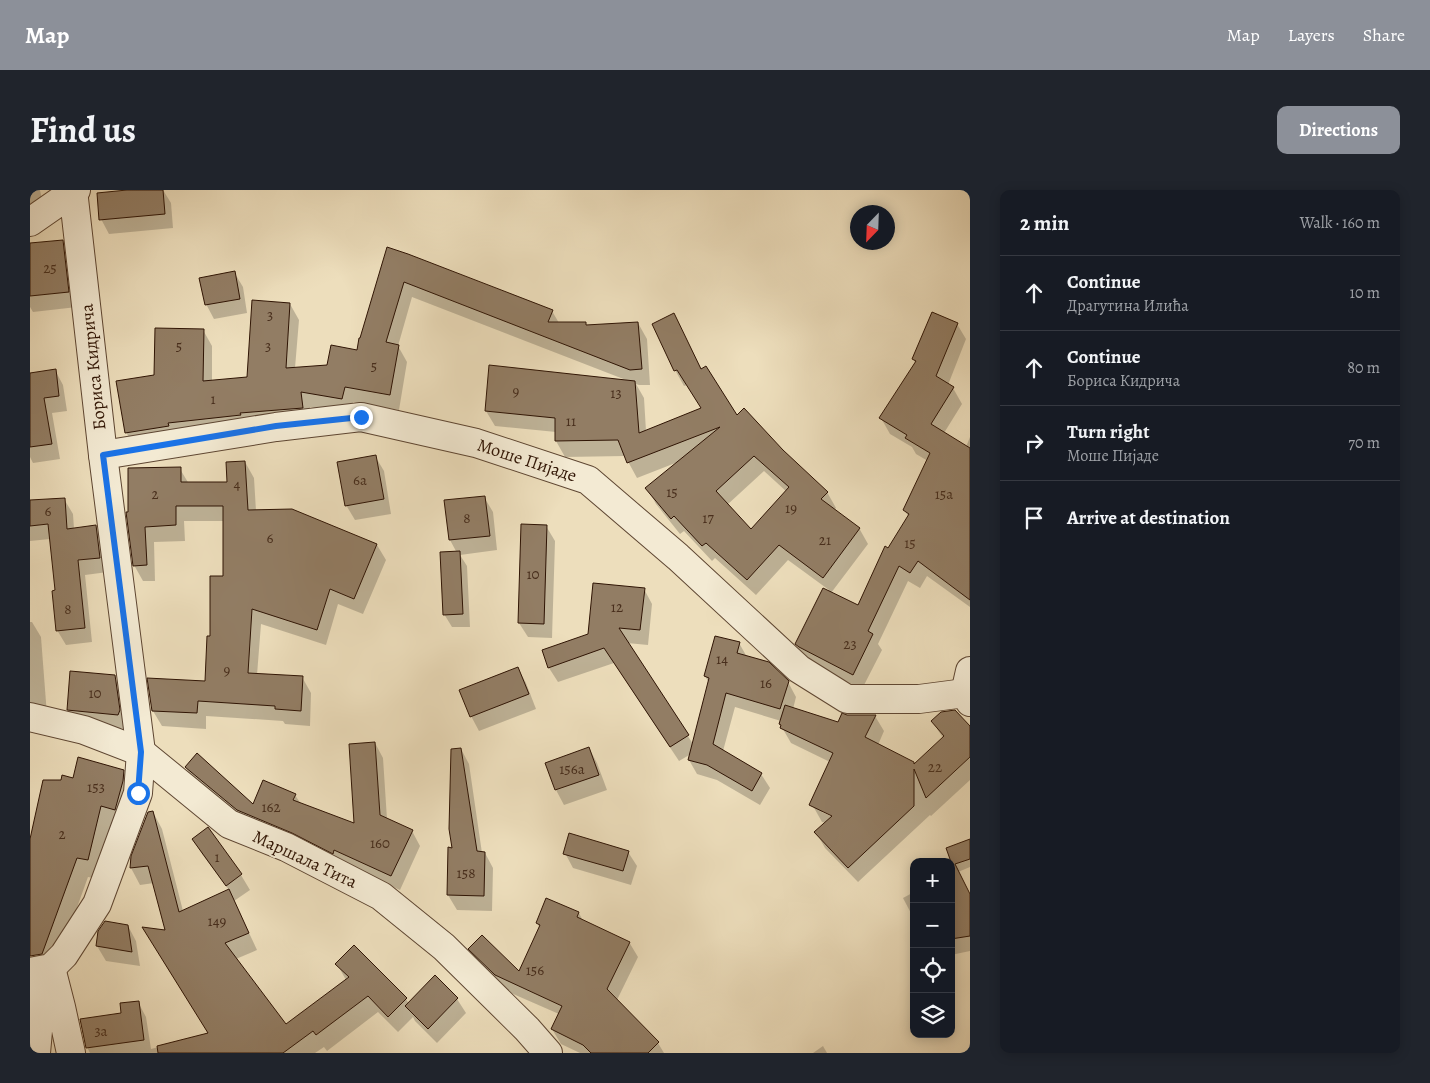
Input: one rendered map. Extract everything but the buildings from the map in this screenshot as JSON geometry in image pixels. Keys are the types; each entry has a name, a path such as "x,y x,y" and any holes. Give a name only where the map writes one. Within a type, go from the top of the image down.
{"street":[{"path":"30,222 74,191"},
{"name":"Бориса Кидрича","path":"40,970 64,955 97,904 138,793 141,752 103,455 74,191"},
{"name":"Моше Пијаде","path":"103,455 276,426 361,417 476,443 588,480 678,557 798,668 847,699 919,699 968,689"},
{"name":"Маршала Тита","path":"30,717 84,730 141,752 229,824 286,847 381,896 444,946 527,1029 548,1053"},
{"path":"36,1053 41,998 40,970"},
{"path":"40,970 61,1007 71,1053"}],"route":[{"path":"138,793 141,752 103,455 276,426 361,417"}]}
